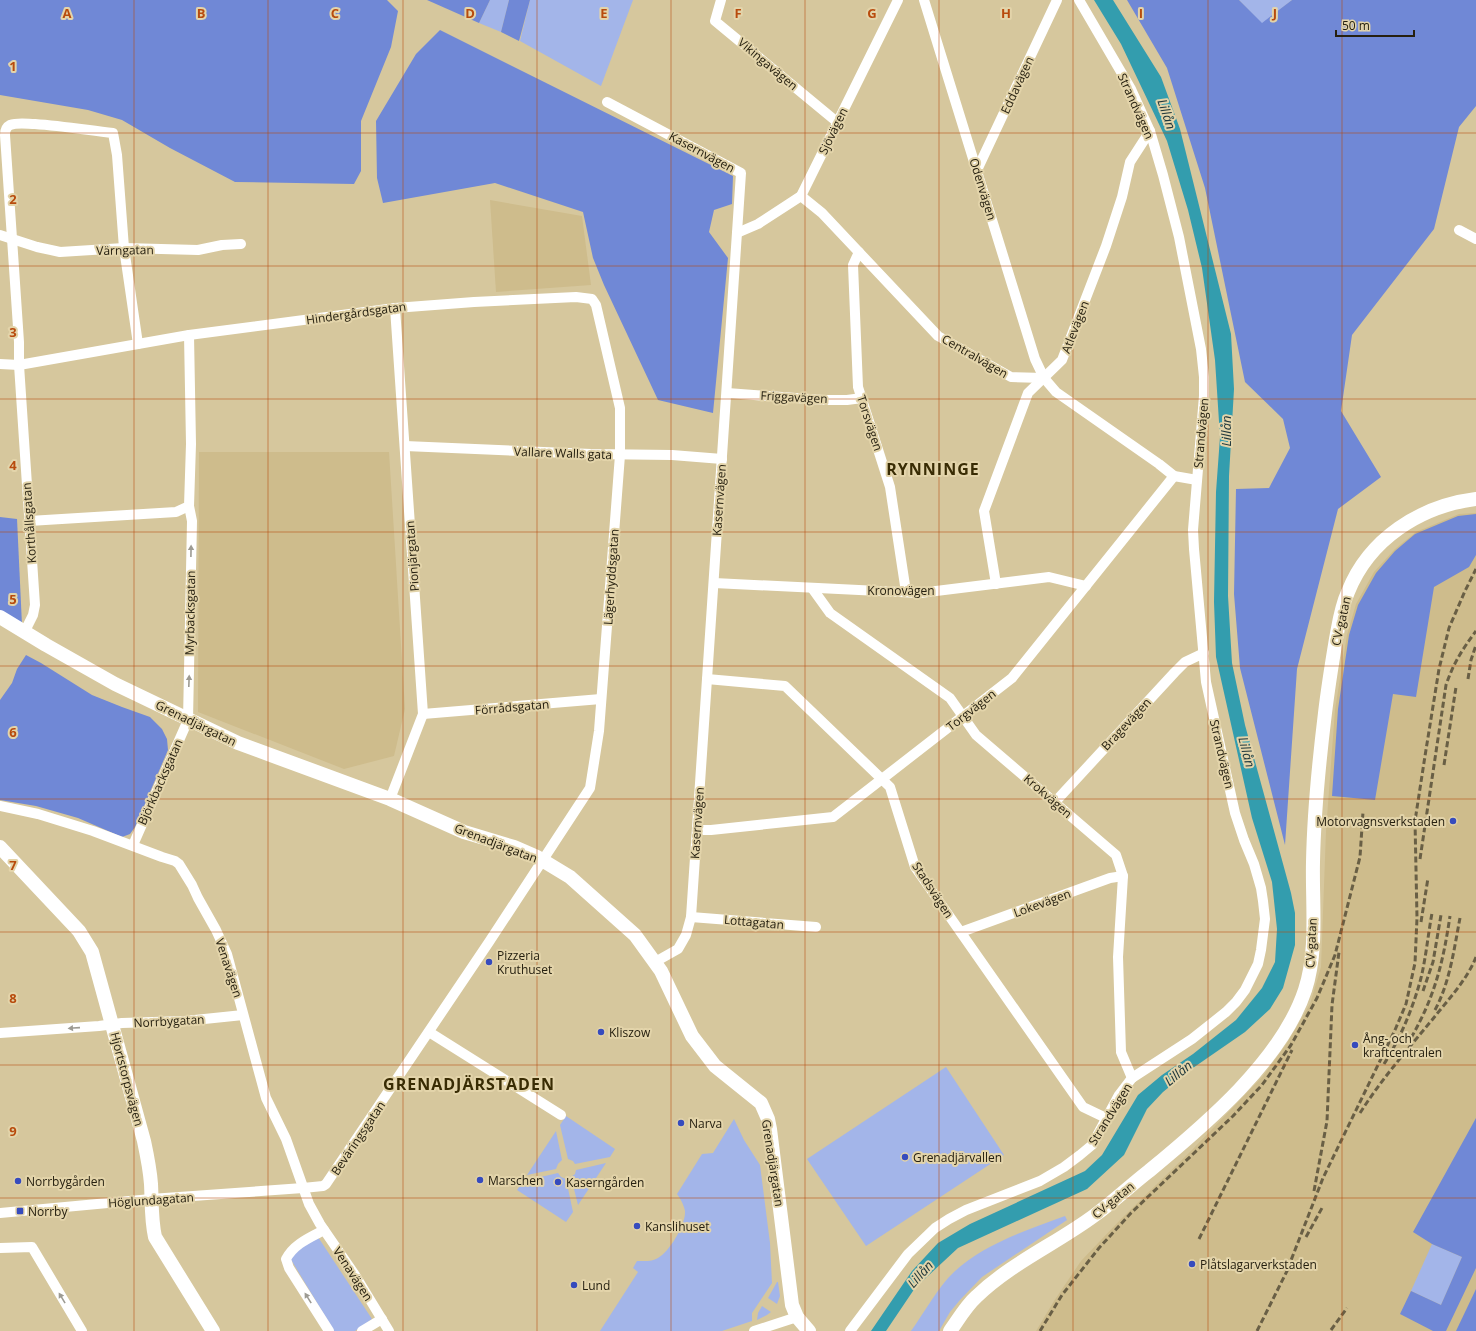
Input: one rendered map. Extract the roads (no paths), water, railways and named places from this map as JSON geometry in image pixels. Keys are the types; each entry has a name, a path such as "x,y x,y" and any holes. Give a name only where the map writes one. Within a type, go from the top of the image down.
{"street":[{"name":"Vikingavägen","path":"721,0 715,21 837,122"},
{"name":"Sjövägen","path":"737,233 758,224 800,196 898,0"},
{"name":"Odenvägen","path":"924,0 1035,359 1044,378"},
{"name":"Eddavägen","path":"977,170 1057,0"},
{"name":"Strandvägen","path":"850,1331 908,1254 935,1228 966,1210 1040,1181 1080,1156 1092,1145 1118,1095 1132,1078 1192,1039 1226,1012 1236,1002 1252,977 1258,964 1261,950 1265,919 1261,888 1254,864 1244,840 1232,799 1206,682 1193,530 1204,396 1204,377 1201,349 1180,237 1150,132 1131,88 1079,0"},
{"name":"Kasernvägen","path":"607,102 741,173 691,917 686,935 678,949 655,962"},
{"path":"18,365 19,342 5,130 11,125 16,124 63,126 113,133 117,155 124,248 138,344"},
{"name":"Atlevägen","path":"996,584 984,511 1028,393 1062,360 1106,246 1122,197 1130,162 1150,132"},
{"name":"Centralvägen","path":"800,196 822,213 938,336 1011,377 1044,378"},
{"path":"1459,230 1476,239"},
{"name":"Värngatan","path":"0,235 60,252 124,248 198,250 222,245 241,244"},
{"name":"Torsvägen","path":"859,252 853,265 858,386 890,487 906,592"},
{"name":"Hindergårdsgatan","path":"0,364 18,365 189,335 395,308 576,297"},
{"name":"Lägerhyddsgatan","path":"542,860 590,788 599,731 620,455 620,408 596,305 592,299 576,297"},
{"name":"Pionjärgatan","path":"390,799 423,714 395,308"},
{"name":"Myrbacksgatan","path":"188,720 192,521 189,506 191,444 189,335"},
{"name":"Korthållsgatan","path":"18,365 34,605 33,615 25,631"},
{"path":"1044,378 1056,392 1174,476 1197,480"},
{"name":"Friggavägen","path":"726,393 824,400 847,400 862,398"},
{"name":"Vallare Walls gata","path":"405,446 620,455 672,455 722,459"},
{"name":"Torgvägen","path":"697,830 711,830 833,817 1012,678 1174,476"},
{"name":"CV-gatan","path":"951,1330 975,1298 1010,1268 1094,1216 1200,1128 1256,1070 1282,1034 1301,1002 1310,969 1313,943 1313,856 1317,780 1332,663 1342,609 1346,596 1354,578 1369,555 1378,545 1399,528 1418,517 1435,510 1476,499"},
{"path":"29,521 176,512 189,506"},
{"name":"Kronovägen","path":"714,583 920,593 1049,578 1086,586"},
{"name":"Krokvägen","path":"812,588 830,613 950,698 976,735 1116,855 1123,876 1118,957 1121,1052 1132,1078"},
{"name":"Grenadjärgatan","path":"0,617 25,631 46,646 94,672 238,744 390,799 464,832 514,847 542,860 570,877 617,917 635,935 661,971 692,1036 706,1056 714,1066 761,1103 768,1119 776,1170 789,1290 792,1305 797,1317 809,1331"},
{"name":"Bragevägen","path":"1055,802 1175,672 1185,662 1204,653"},
{"name":"Stadsvägen","path":"707,679 785,686 890,787 915,867 1083,1107 1106,1118"},
{"name":"Förrådsgatan","path":"423,714 601,699"},
{"name":"Björkbacksgatan","path":"133,845 188,720"},
{"name":"Venavägen","path":"0,806 38,814 133,845 175,861 179,864 192,885 227,954 266,1098 286,1139 309,1204 389,1331"},
{"name":"Hjortstorpsvägen","path":"0,847 79,932 87,942 92,952 144,1141 149,1166 152,1223 155,1237 212,1331"},
{"name":"Beväringsgatan","path":"303,1188 323,1186 326,1184 429,1032 542,860"},
{"name":"Lokevägen","path":"961,932 1110,878 1123,876"},
{"name":"Lottagatan","path":"691,917 816,927"},
{"name":"Norrbygatan","path":"0,1033 185,1021 243,1015"},
{"path":"429,1032 561,1115"},
{"name":"Höglundagatan","path":"0,1213 151,1199 303,1188"},
{"path":"324,1230 300,1243 290,1251 286,1259 289,1268 329,1331"},
{"path":"0,1248 32,1247 82,1331"},
{"path":"754,1331 797,1317"},
{"path":"362,1331 382,1319"}],"water":[{"name":"Lillån","path":"1094,0 1113,0 1161,77 1180,129 1231,334 1234,389 1229,476 1228,596 1232,663 1245,725 1291,893 1295,913 1295,945 1283,988 1270,1009 1245,1032 1190,1070 1163,1092 1147,1109 1124,1155 1087,1189 958,1248 915,1288 886,1331 871,1331 912,1271 938,1243 970,1224 1085,1171 1102,1155 1138,1095 1162,1075 1193,1054 1236,1020 1262,988 1275,962 1277,929 1272,882 1252,818 1216,657 1214,602 1216,492 1220,437 1215,360 1202,268 1188,210 1167,141 1121,44"}],"railway":[{"path":"1288,1268 1323,1178 1395,1030 1406,1004 1415,963 1417,918 1415,821 1425,756 1439,669 1449,628 1476,569"},
{"path":"1420,859 1446,685 1459,656 1476,631"},
{"path":"1468,679 1471,660 1476,645"},
{"path":"1444,765 1456,687"},
{"path":"1040,1331 1062,1295 1099,1248 1131,1213 1233,1116 1262,1085 1291,1045 1317,998 1335,955 1360,857 1363,812"},
{"path":"1421,922 1428,878"},
{"path":"1384,1064 1401,1033 1418,989 1432,913"},
{"path":"1423,991 1433,962 1441,915"},
{"path":"1411,1038 1426,1008 1437,979 1450,916"},
{"path":"1435,1010 1448,977 1460,918"},
{"path":"1314,1191 1327,1121 1332,1005 1339,952"},
{"path":"1360,1113 1394,1065 1456,990 1472,966 1476,957"},
{"path":"1199,1239 1292,1050"},
{"path":"1306,1237 1322,1208"},
{"path":"1257,1331 1290,1265"},
{"path":"1331,1330 1347,1308"}],"place":[{"name":"Motorvagnsverkstaden","path":"1453,821"},
{"name":"Pizzeria Kruthuset","path":"489,962"},
{"name":"Kliszow","path":"601,1032"},
{"name":"Ång- och kraftcentralen","path":"1355,1045"},
{"name":"Narva","path":"681,1123"},
{"name":"Grenadjärvallen","path":"905,1157"},
{"name":"Marschen","path":"480,1180"},
{"name":"Norrbygården","path":"18,1181"},
{"name":"Kaserngården","path":"558,1182"},
{"name":"Norrby","path":"20,1211"},
{"name":"Kanslihuset","path":"637,1226"},
{"name":"Plåtslagarverkstaden","path":"1192,1264"},
{"name":"Lund","path":"574,1285"}],"district":[{"name":"RYNNINGE","path":"933,469"},
{"name":"GRENADJÄRSTADEN","path":"469,1084"}]}
